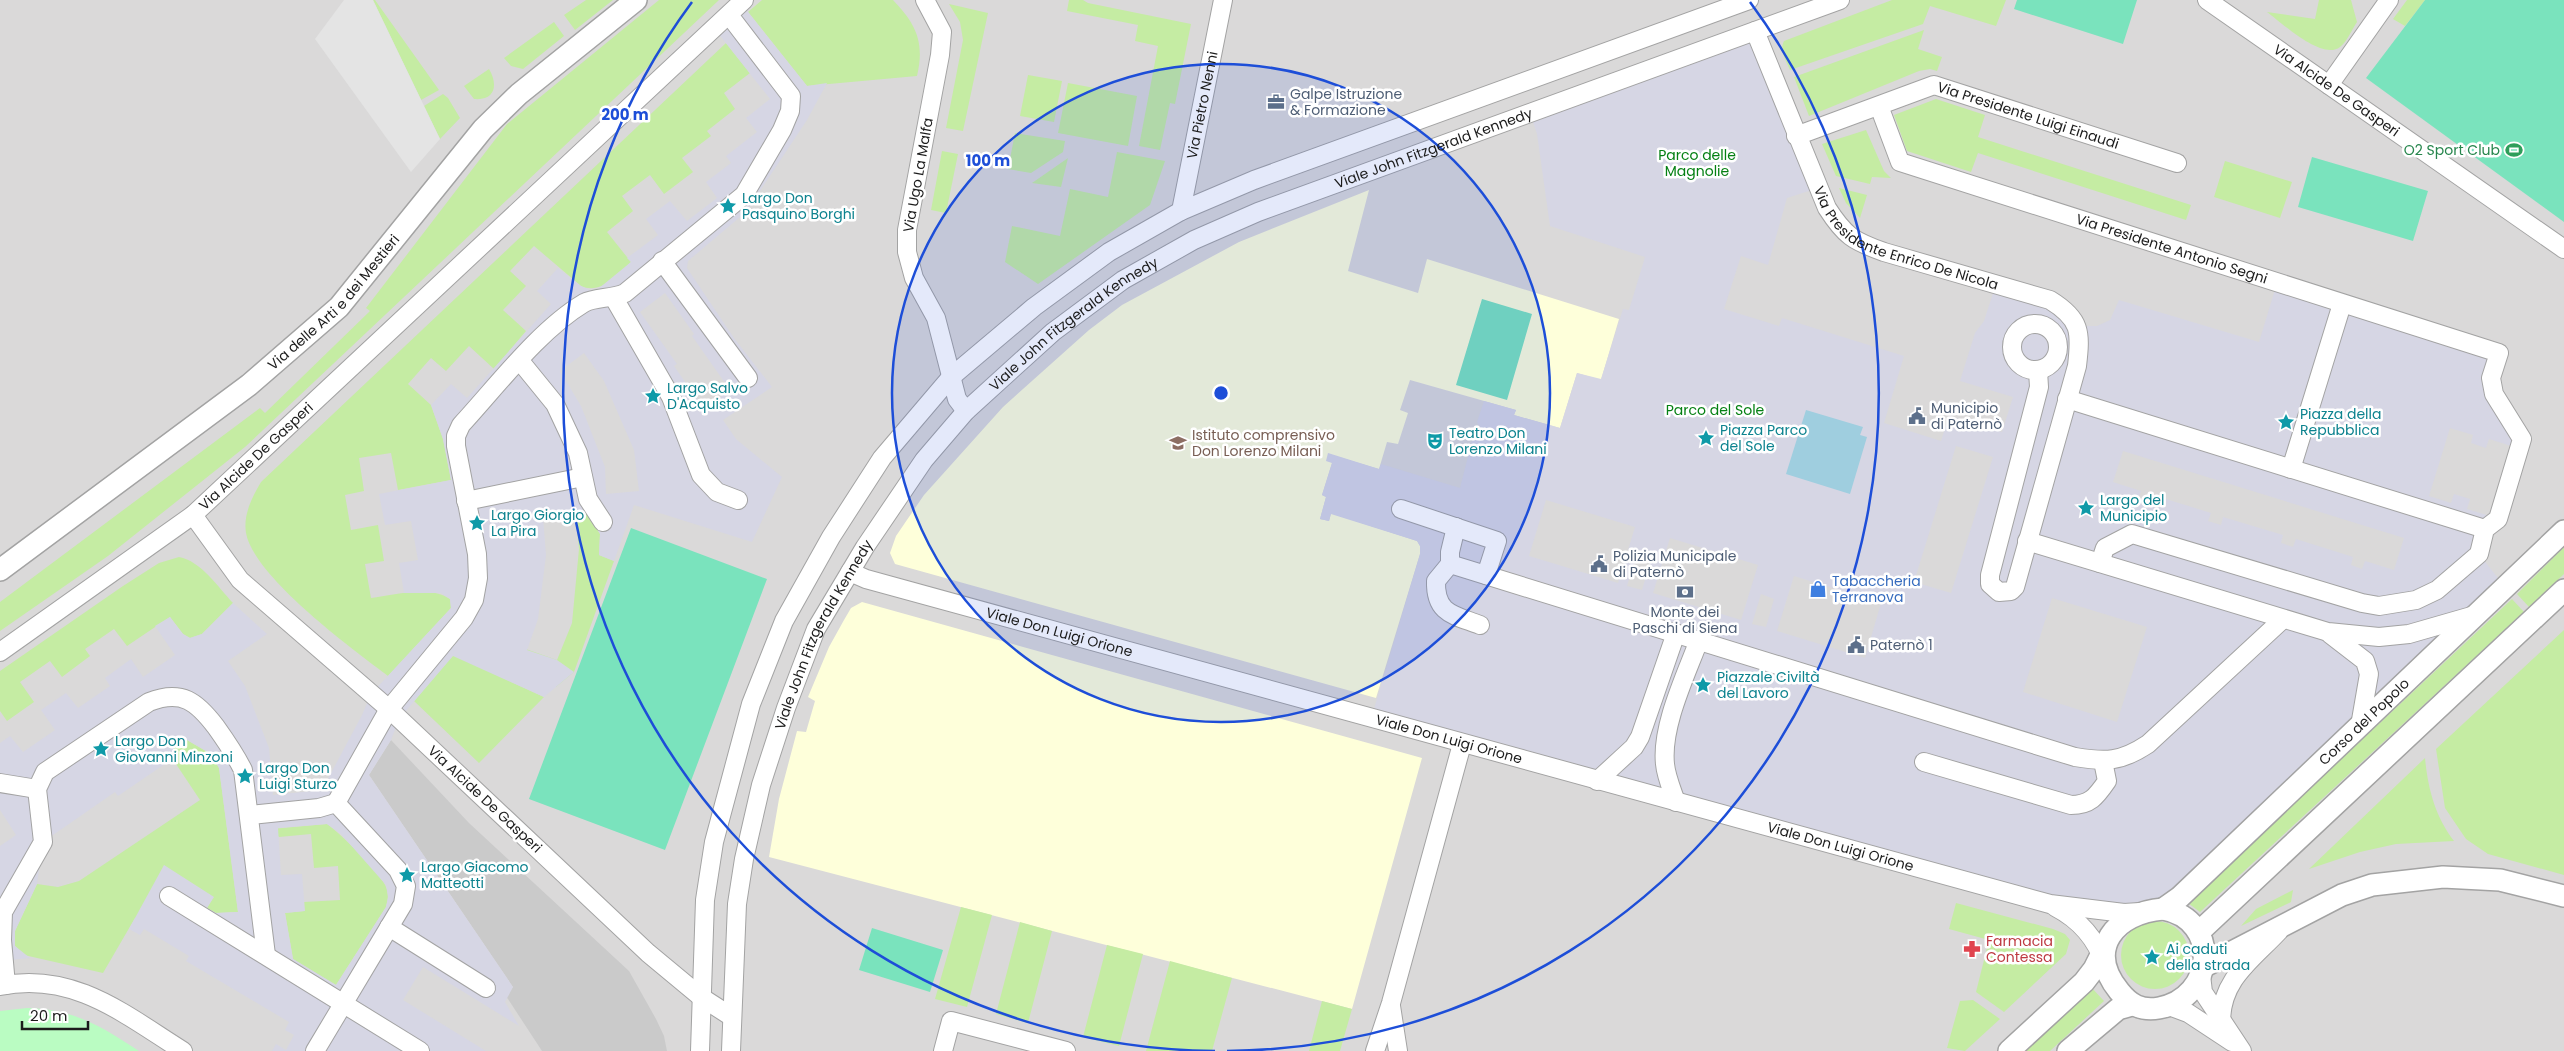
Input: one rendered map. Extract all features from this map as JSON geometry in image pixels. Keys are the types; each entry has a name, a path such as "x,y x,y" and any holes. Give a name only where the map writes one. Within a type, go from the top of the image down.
{"street":[{"name":"Via delle Arti e dei Mestieri","path":"0,570 249,385 332,314 483,129 519,94 636,0"},
{"name":"Via Alcide De Gasperi","path":"732,1017 701,997 648,953 389,709 240,580 193,515 744,0"},
{"name":"Via Ugo La Malfa","path":"925,0 942,32 940,55 907,230 907,252 914,278 936,318 951,377 961,405"},
{"name":"Via Pietro Nenni","path":"1181,211 1224,0"},
{"path":"700,1051 705,900 714,842 751,704 784,621 832,537 882,458 951,377 1034,307 1109,252 1181,211 1254,180 1749,0"},
{"name":"Viale John Fitzgerald Kennedy","path":"731,1051 737,904 744,859 761,785 783,715 816,629 850,572 961,405 1053,332 1123,280 1194,240 1267,209 1840,0"},
{"name":"Via Alcide De Gasperi","path":"2208,0 2564,249"},
{"path":"2329,85 2389,0"},
{"path":"250,815 319,808 336,803 389,709 464,618 474,600 478,578 477,554 456,446 456,436 461,425 558,321 586,302 614,298 625,293 744,195 790,111 791,96 729,14"},
{"name":"Via Presidente Enrico De Nicola","path":"1755,31 1796,136 1827,208 1841,230 1859,243 1884,252 2050,300 2067,310 2078,326 2080,346 2077,366 2015,587 2006,593 1994,589 1990,584 1990,575 2039,387 2038,371"},
{"name":"Via Presidente Luigi Einaudi","path":"1796,136 1934,85 2177,163"},
{"name":"Via Presidente Antonio Segni","path":"1878,106 1900,162 2499,353 2491,378 2494,394 2522,439 2498,519 2485,529"},
{"path":"662,261 748,378"},
{"path":"614,298 671,398 701,475 717,492 738,500"},
{"path":"2291,469 2342,304"},
{"path":"520,362 555,404 578,453 588,498 603,522"},
{"path":"939,391 961,405"},
{"path":"2067,399 2485,529 2479,554 2437,590 2416,600 2379,606 2362,603 2132,534 2105,548 2100,563"},
{"path":"466,501 583,477"},
{"path":"1401,509 1497,541 1486,575"},
{"path":"0,652 193,515"},
{"path":"1456,527 1450,552 1450,564 1436,581 1438,601 1445,612 1480,625"},
{"name":"Corso del Popolo","path":"2163,909 2180,897 2564,531"},
{"path":"2028,541 2328,632 2380,636 2409,634 2477,614"},
{"path":"1450,564 2075,757 2103,761 2130,756 2148,744 2282,619"},
{"name":"Viale Don Luigi Orione","path":"850,572 866,579 1462,744 2050,904"},
{"path":"2199,932 2564,590"},
{"path":"2328,632 2365,661 2369,674 2360,726"},
{"path":"1597,781 1634,747 1640,737 1676,633"},
{"path":"1676,802 1665,766 1664,751 1669,727 1699,640"},
{"path":"1661,678 1682,686"},
{"path":"183,1051 117,1010 85,993 53,983 21,982 3,985 2,940 5,898 43,842 37,789 45,772 141,708 162,697 176,697 190,701 204,711 233,749 243,770 266,955"},
{"path":"1375,1051 1391,1003 1462,744"},
{"path":"1924,762 2071,805 2085,805 2096,798 2107,781 2103,761"},
{"path":"0,783 37,789"},
{"path":"315,1051 403,904 406,886 398,870 336,803"},
{"path":"2068,1051 2118,1009 2132,1005 2152,1009 2170,1006 2183,999 2194,988 2202,971 2290,921 2342,895 2372,884 2443,877 2500,880 2564,896"},
{"path":"169,896 420,1051"},
{"path":"2050,904 2124,913 2163,909 2177,911 2190,920 2199,932 2204,950 2202,971 2204,992 2239,1048"},
{"path":"2050,904 2082,925 2104,955 2118,991 2132,1005"},
{"path":"2009,1051 2084,982 2104,955 2110,935 2120,924 2140,912"},
{"path":"2221,1022 2221,1004 2229,984 2290,921"},
{"path":"389,927 486,988"},
{"path":"1391,1003 1398,1051"},
{"path":"2170,1006 2188,1014 2239,1048"},
{"path":"943,1051 951,1021 1066,1051"}],"shaded area":[{"path":"0,0 2564,0 2564,1051 0,1051"},
{"path":"344,0 373,0 440,139 411,172 315,39"},
{"path":"741,3 807,86 827,83 807,120 746,212 688,261 687,268 734,338 772,387 723,420 736,439 782,477 752,542 634,505 614,561 599,555 600,534 587,512 543,517 546,555 538,619 527,650 557,660 574,672 544,697 453,656 399,719 391,740 369,775 513,987 505,1002 519,1026 423,967 403,1000 486,1051 272,1051 276,1044 286,1050 294,1035 285,1030 289,1022 186,961 189,956 144,929 140,935 129,929 164,865 214,897 207,908 216,913 238,912 219,768 211,754 187,740 172,745 178,755 118,796 115,792 43,842 37,884 15,931 15,946 30,958 0,961 0,846 16,835 0,810 0,743 10,736 23,752 55,730 41,710 66,693 78,708 110,686 105,678 131,659 143,677 175,655 155,626 170,617 183,634 190,638 202,634 233,603 267,634 228,661 245,686 269,748 273,795 322,790 362,715 371,694 451,608 450,599 441,593 404,593 399,563 418,560 411,521 385,525 379,494 451,480 443,439 431,405 451,384 467,398 551,304 537,291 558,268 581,286 590,290 598,289 631,262 627,258 658,235 646,219 670,201 687,221 717,198 706,182 731,163 726,156 757,132 746,118 770,99 714,28","holes":["665,293 694,334 692,336 730,390 704,409 674,366 677,364 640,312","584,353 604,381 634,450 639,491 606,494 605,467 581,406 560,371","327,824 341,834 386,885 388,897 386,907 336,985 293,959 285,913 305,911 302,874 281,875 278,828"]},
{"path":"1755,31 1818,188 1787,198 1768,265 1741,256 1724,309 1779,326 1782,318 1904,356 1884,423 1941,441 1949,416 2002,432 2013,397 1960,381 1975,333 1984,321 1996,284 2050,300 2078,326 2097,326 2110,320 2119,300 2259,342 2277,283 2499,353 2491,378 2522,439 2511,446 2489,439 2486,448 2471,443 2473,435 2450,428 2429,496 2451,503 2454,494 2470,499 2467,509 2490,516 2479,554 2505,587 2163,909 2050,904 1371,719 1420,554 1420,546 1417,541 1331,514 1329,521 1320,519 1326,497 1322,495 1332,463 1326,461 1328,453 1379,469 1381,464 1460,488 1472,441 1485,435 1477,422 1484,401 1516,410 1514,415 1560,428 1577,373 1601,379 1623,309 1629,310 1645,257 1550,226 1537,134 1530,113","holes":["1956,446 1993,457 1951,593 1914,582","2123,451 2404,538 2394,570 2365,561 2362,569 2351,565 2353,557 2296,539 2293,547 2281,543 2283,535 2223,517 2221,525 2208,521 2211,513 2153,495 2150,503 2138,499 2141,491 2113,482","1546,500 1635,527 1618,583 1529,556","1670,538 1758,565 1741,620 1653,593","1636,556 1651,560 1642,590 1627,586","1794,576 1881,603 1865,658 1777,631","1761,594 1774,599 1766,627 1752,624","2052,598 2147,627 2117,722 2023,692"]},
{"name":"Istituto comprensivo Don Lorenzo Milani","path":"1369,190 1348,271 1418,293 1427,259 1619,319 1601,380 1577,373 1560,428 1514,415 1516,410 1410,380 1400,410 1408,413 1398,444 1387,442 1379,469 1328,454 1332,463 1322,495 1326,497 1320,519 1329,521 1331,513 1417,541 1420,546 1420,554 1376,698 895,564 890,553 896,536 924,495 1003,407 1089,330 1122,305 1239,242"},
{"path":"862,602 1422,758 1352,1009 769,857 779,799 797,731 806,732 815,701 808,697 829,647 844,620 851,608"},
{"path":"391,740 469,823 629,971 656,1019 664,1036 667,1051 542,1051 506,996 513,987 369,775"}],"green space":[{"path":"373,0 375,0 439,90 421,100"},
{"path":"586,0 613,0 575,30 564,15"},
{"path":"659,0 719,0 245,447 108,556 0,631 0,602 260,408 265,413 370,311 366,308 507,124"},
{"path":"762,0 893,0 908,17 917,34 920,53 917,76 807,86 748,12"},
{"path":"1069,0 1083,0 1088,3 1191,24 1175,104 1170,103 1160,150 1139,146 1158,46 1135,41 1138,25 1067,11"},
{"path":"1892,0 2006,0 1996,26 1930,6 1923,24 1790,70 1782,48 1784,41"},
{"path":"2017,0 2137,0 2123,44 2014,9"},
{"path":"2319,0 2351,0 2357,22 2343,45 2332,50 2323,49 2302,39 2267,12 2315,19"},
{"path":"2407,0 2425,0 2405,26 2393,19"},
{"name":"O2 Sport Club","path":"2425,0 2564,0 2564,222 2366,78"},
{"path":"949,4 988,13 963,131 946,128 963,40 960,22"},
{"path":"554,22 564,36 523,69 511,66 504,58"},
{"path":"1924,30 1918,49 1942,57 1937,71 1930,69 1919,71 1809,116 1794,77"},
{"path":"726,43 750,73 724,93 735,109 707,131 711,136 682,158 693,172 664,194 650,175 622,196 633,211 607,232 631,262 602,286 588,288 581,286 534,246 510,271 526,286 503,310 526,331 494,369 469,346 446,371 431,358 408,384 431,405 443,439 451,480 398,490 391,453 359,458 364,491 345,495 351,530 378,525 384,561 365,564 371,598 422,592 442,595 450,599 451,608 388,676 329,630 266,570 253,551 246,533 247,513 254,494 261,482"},
{"path":"489,69 494,80 491,94 481,99 474,99 464,86"},
{"path":"1028,75 1062,81 1054,122 1020,116"},
{"path":"1068,83 1137,96 1128,146 1058,133"},
{"path":"443,94 448,98 460,118 440,139 424,106"},
{"path":"1936,99 1985,115 1978,137 2191,205 2186,220 1978,153 1971,172 1907,151 1894,115"},
{"path":"1866,130 1884,171 1891,178 1872,177 1870,184 1836,176 1822,144"},
{"path":"1015,133 1065,141 1063,152 1031,173 1008,169"},
{"path":"942,151 958,154 946,213 931,210"},
{"path":"1117,152 1165,161 1150,205 1038,284 1005,262 1012,226 1060,236 1070,189 1108,197"},
{"path":"2312,157 2428,191 2413,241 2298,207"},
{"path":"1068,158 1061,187 1032,183"},
{"path":"2225,161 2292,182 2280,218 2214,197"},
{"path":"1839,188 1867,195 1860,218 1846,203"},
{"path":"1482,299 1532,314 1507,400 1456,385"},
{"path":"587,512 600,534 599,555 614,561 574,672 556,687 520,647 557,660 572,623 579,549 575,513 479,518"},
{"path":"631,528 767,579 665,850 529,799"},
{"path":"2564,547 2564,574 2529,607 2517,594"},
{"path":"179,557 187,559 202,569 233,603 202,634 190,638 183,634 170,617 127,646 114,629 85,649 90,656 62,677 50,661 20,682 34,702 7,721 0,711 0,671 159,563"},
{"path":"2512,599 2524,612 2200,912 2188,903"},
{"path":"2564,630 2564,875 2488,854 2466,839 2445,808 2436,749"},
{"path":"453,655 544,697 479,763 414,701"},
{"path":"187,740 211,754 219,768 238,912 216,913 207,908 213,897 135,918 103,973 24,955 15,946 15,931 37,884 58,887 79,881 200,800 172,758 177,754 172,745"},
{"path":"2425,758 2428,781 2437,812 2454,841 2396,844 2360,852 2309,869"},
{"path":"327,824 350,844 377,873 386,887 388,895 386,907 336,985 293,959 285,913 304,911 304,902 340,900 338,866 314,868 311,834 279,837 271,829"},
{"path":"2293,890 2291,902 2241,926 2256,909"},
{"path":"1956,903 2053,929 2065,934 2070,940 2066,954 2004,1012 1976,992 1989,940 1949,929"},
{"path":"961,907 992,915 967,1007 935,999"},
{"path":"2155,921 2168,924 2179,931 2186,942 2189,955 2186,968 2179,979 2168,986 2155,989 2142,986 2131,979 2124,968 2121,955 2124,942 2131,931 2142,924"},
{"path":"1020,922 1052,931 1028,1023 996,1014"},
{"path":"872,928 943,950 930,992 859,970"},
{"path":"1107,945 1143,954 1119,1046 1083,1037"},
{"path":"1170,961 1232,978 1212,1051 1146,1051"},
{"path":"2091,987 2104,1001 2050,1051 2023,1051"},
{"path":"1973,1000 2000,1019 1965,1051 1947,1048 1960,1001"},
{"path":"1322,1001 1352,1009 1340,1051 1309,1051"},
{"path":"27,1008 73,1015 112,1034 139,1051 0,1051 0,1011"}],"water":[{"path":"1806,410 1863,427 1860,435 1867,437 1850,494 1786,474"}],"place":[{"name":"Galpe Istruzione & Formazione","path":"1276,102"},
{"name":"O2 Sport Club","path":"2514,150"},
{"name":"Largo Don Pasquino Borghi","path":"728,206"},
{"name":"Largo Salvo D'Acquisto","path":"653,396"},
{"name":"Municipio di Paternò","path":"1917,416"},
{"name":"Piazza della Repubblica","path":"2286,422"},
{"name":"Piazza Parco del Sole","path":"1706,438"},
{"name":"Teatro Don Lorenzo Milani","path":"1435,441"},
{"name":"Istituto comprensivo Don Lorenzo Milani","path":"1178,443"},
{"name":"Largo del Municipio","path":"2086,508"},
{"name":"Largo Giorgio La Pira","path":"477,523"},
{"name":"Polizia Municipale di Paternò","path":"1599,564"},
{"name":"Tabaccheria Terranova","path":"1818,589"},
{"name":"Monte dei Paschi di Siena","path":"1685,592"},
{"name":"Paternò 1","path":"1856,645"},
{"name":"Piazzale Civiltà del Lavoro","path":"1703,685"},
{"name":"Largo Don Giovanni Minzoni","path":"101,749"},
{"name":"Largo Don Luigi Sturzo","path":"245,776"},
{"name":"Largo Giacomo Matteotti","path":"407,875"},
{"name":"Farmacia Contessa","path":"1972,949"},
{"name":"Ai caduti della strada","path":"2152,957"}],"park label":[{"name":"Parco delle Magnolie","path":"1697,164"},
{"name":"Parco del Sole","path":"1715,410"}]}
